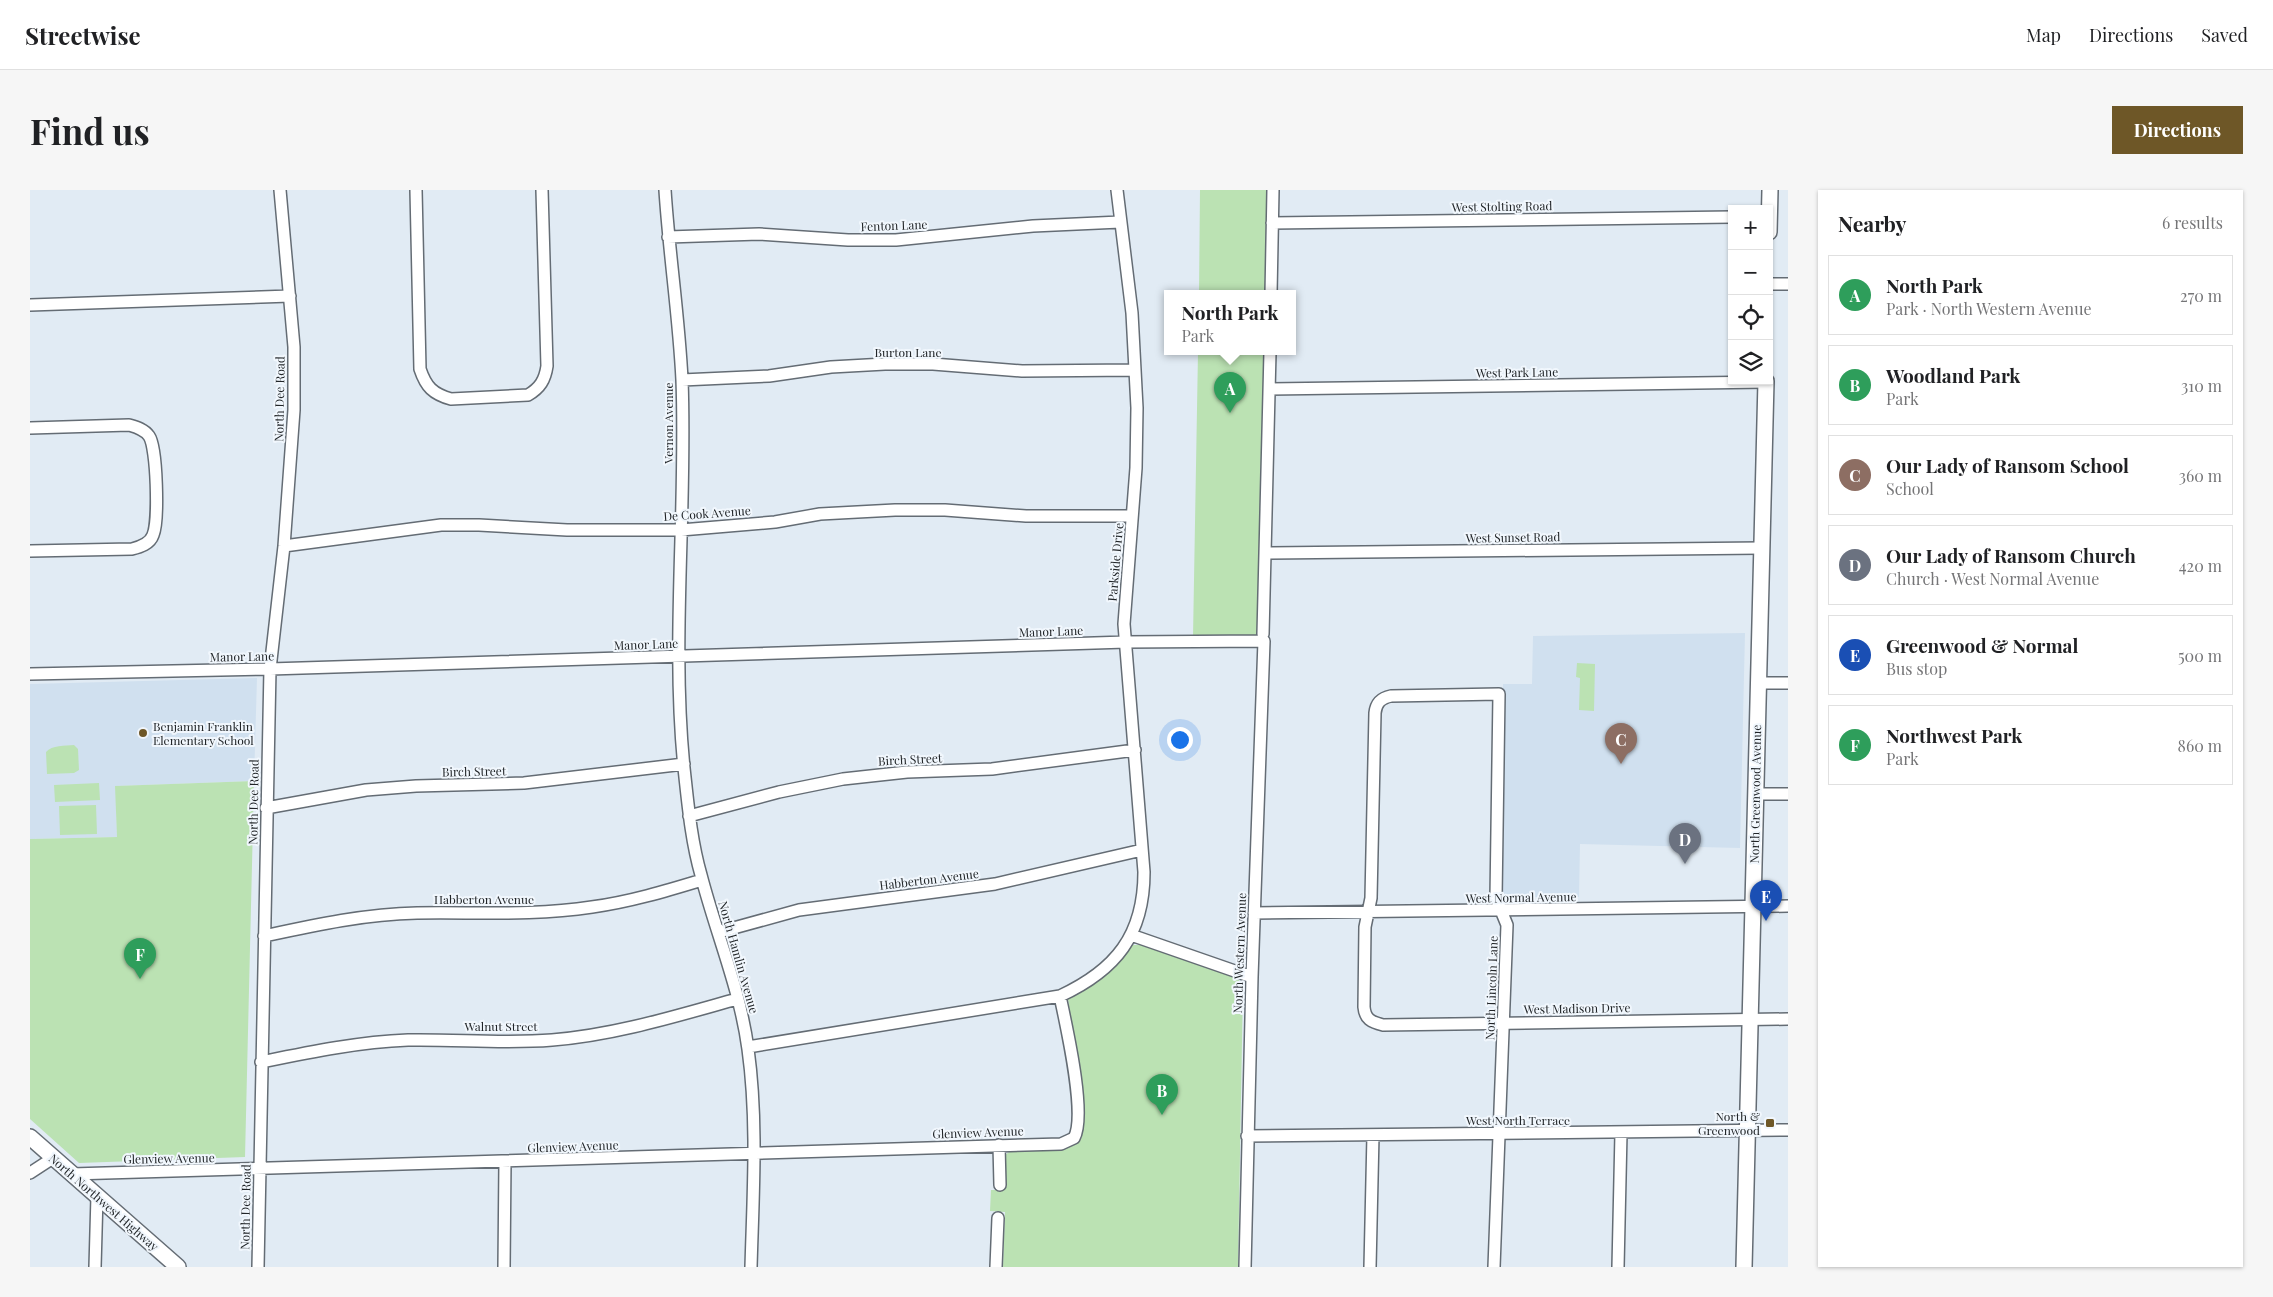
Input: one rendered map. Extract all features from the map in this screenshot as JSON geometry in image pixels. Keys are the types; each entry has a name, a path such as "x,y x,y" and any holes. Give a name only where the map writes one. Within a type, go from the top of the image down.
{"main road":[{"path":"1769,205 1770,190"},
{"name":"North Greenwood Avenue","path":"1744,1267 1766,385"},
{"name":"North Northwest Highway","path":"30,1137 178,1267"}],"street":[{"name":"North Dee Road","path":"258,1267 270,669 284,546 294,410 294,347 280,190"},
{"path":"416,190 420,370 425,384 440,396 451,398 528,395 536,390 546,377 542,190"},
{"name":"Vernon Avenue","path":"665,190 682,380 679,656"},
{"name":"Parkside Drive","path":"1117,190 1132,313 1137,435 1124,613 1142,850 1143,896 1138,920 1131,935"},
{"path":"1271,290 1273,190"},
{"name":"West Stolting Road","path":"1272,223 1728,217"},
{"name":"Fenton Lane","path":"668,237 751,234 848,240 896,240 1033,226 1120,222"},
{"path":"1773,284 1788,284"},
{"path":"30,305 290,296"},
{"name":"North Western Avenue","path":"1245,1267 1247,1136 1270,355"},
{"name":"Burton Lane","path":"682,380 769,376 831,367 885,364 933,364 1031,371 1135,370"},
{"name":"West Park Lane","path":"1269,389 1728,383"},
{"path":"30,428 129,425 136,427 149,436 153,445 156,486 156,524 153,536 149,542 132,549 30,551"},
{"name":"De Cook Avenue","path":"284,546 404,529 441,526 479,525 567,530 681,530 775,522 820,514 886,510 945,510 1026,516 1132,516"},
{"name":"West Sunset Road","path":"1265,553 1761,548"},
{"name":"Manor Lane","path":"30,674 270,669 1263,637"},
{"name":"North Hamlin Avenue","path":"679,656 684,764 689,816 702,880 719,932 748,1047 753,1099 754,1154 751,1267"},
{"path":"1758,683 1788,683"},
{"name":"North Lincoln Lane","path":"1369,912 1371,898 1375,713 1378,703 1391,696 1499,694 1496,898 1507,925 1494,1267"},
{"name":"Birch Street","path":"689,816 779,792 843,779 897,773 992,769 1135,750"},
{"name":"Birch Street","path":"266,808 366,790 416,786 524,783 684,764"},
{"path":"1755,794 1788,794"},
{"name":"Habberton Avenue","path":"719,932 799,910 995,884 1142,850"},
{"name":"Habberton Avenue","path":"264,936 341,920 390,914 518,914 592,907 648,895 702,880"},
{"name":"West Normal Avenue","path":"1254,913 1788,906"},
{"name":"West Madison Drive","path":"1369,912 1366,927 1364,1007 1368,1019 1383,1025 1788,1019"},
{"path":"748,1047 1060,996 1098,975 1119,954 1131,935 1252,977"},
{"name":"Glenview Avenue","path":"72,1174 259,1170 1061,1144 1074,1138 1077,1126 1077,1094 1072,1048 1060,996"},
{"name":"Walnut Street","path":"262,1062 359,1044 383,1042 432,1040 528,1041 578,1036 630,1027 737,999"},
{"name":"West North Terrace","path":"1247,1136 1788,1130"},
{"path":"1618,1267 1621,1133"},
{"path":"1370,1267 1373,1135"},
{"path":"999,1146 1000,1185"},
{"path":"30,1173 53,1158"},
{"path":"504,1267 505,1161"},
{"path":"95,1267 97,1196"},
{"path":"996,1267 998,1218"}],"shaded area":[{"path":"1745,633 1740,848 1580,844 1579,897 1506,897 1498,888 1503,684 1532,684 1533,636"},
{"name":"Benjamin Franklin Elementary School","path":"257,678 254,781 116,786 117,837 30,839 30,684"}],"green space":[{"path":"1200,190 1268,190 1266,290 1199,290"},
{"path":"1198,355 1265,355 1260,636 1193,637"},
{"path":"1577,663 1595,664 1594,711 1579,710 1580,678 1576,677"},
{"path":"74,745 78,749 79,770 74,773 47,774 46,752 55,747"},
{"path":"254,781 245,1157 79,1163 30,1119 30,839 117,837 115,786"},
{"path":"99,783 100,800 55,802 54,785"},
{"path":"96,805 97,834 60,835 59,806"},
{"path":"1133,945 1141,945 1236,977 1243,985 1238,1267 1003,1267 1005,1212 990,1211 991,1190 1005,1190 1005,1155 1012,1150 1064,1149 1074,1145 1082,1137 1081,1099 1068,999 1103,978"}],"place":[{"name":"North Park","path":"1230,413"},
{"name":"Benjamin Franklin Elementary School","path":"143,733"},
{"name":"Our Lady of Ransom School","path":"1621,764"},
{"name":"Our Lady of Ransom Church","path":"1685,864"},
{"name":"Greenwood & Normal","path":"1766,921"},
{"name":"Northwest Park","path":"140,979"},
{"name":"Woodland Park","path":"1162,1115"},
{"name":"North & Greenwood","path":"1770,1123"}]}
